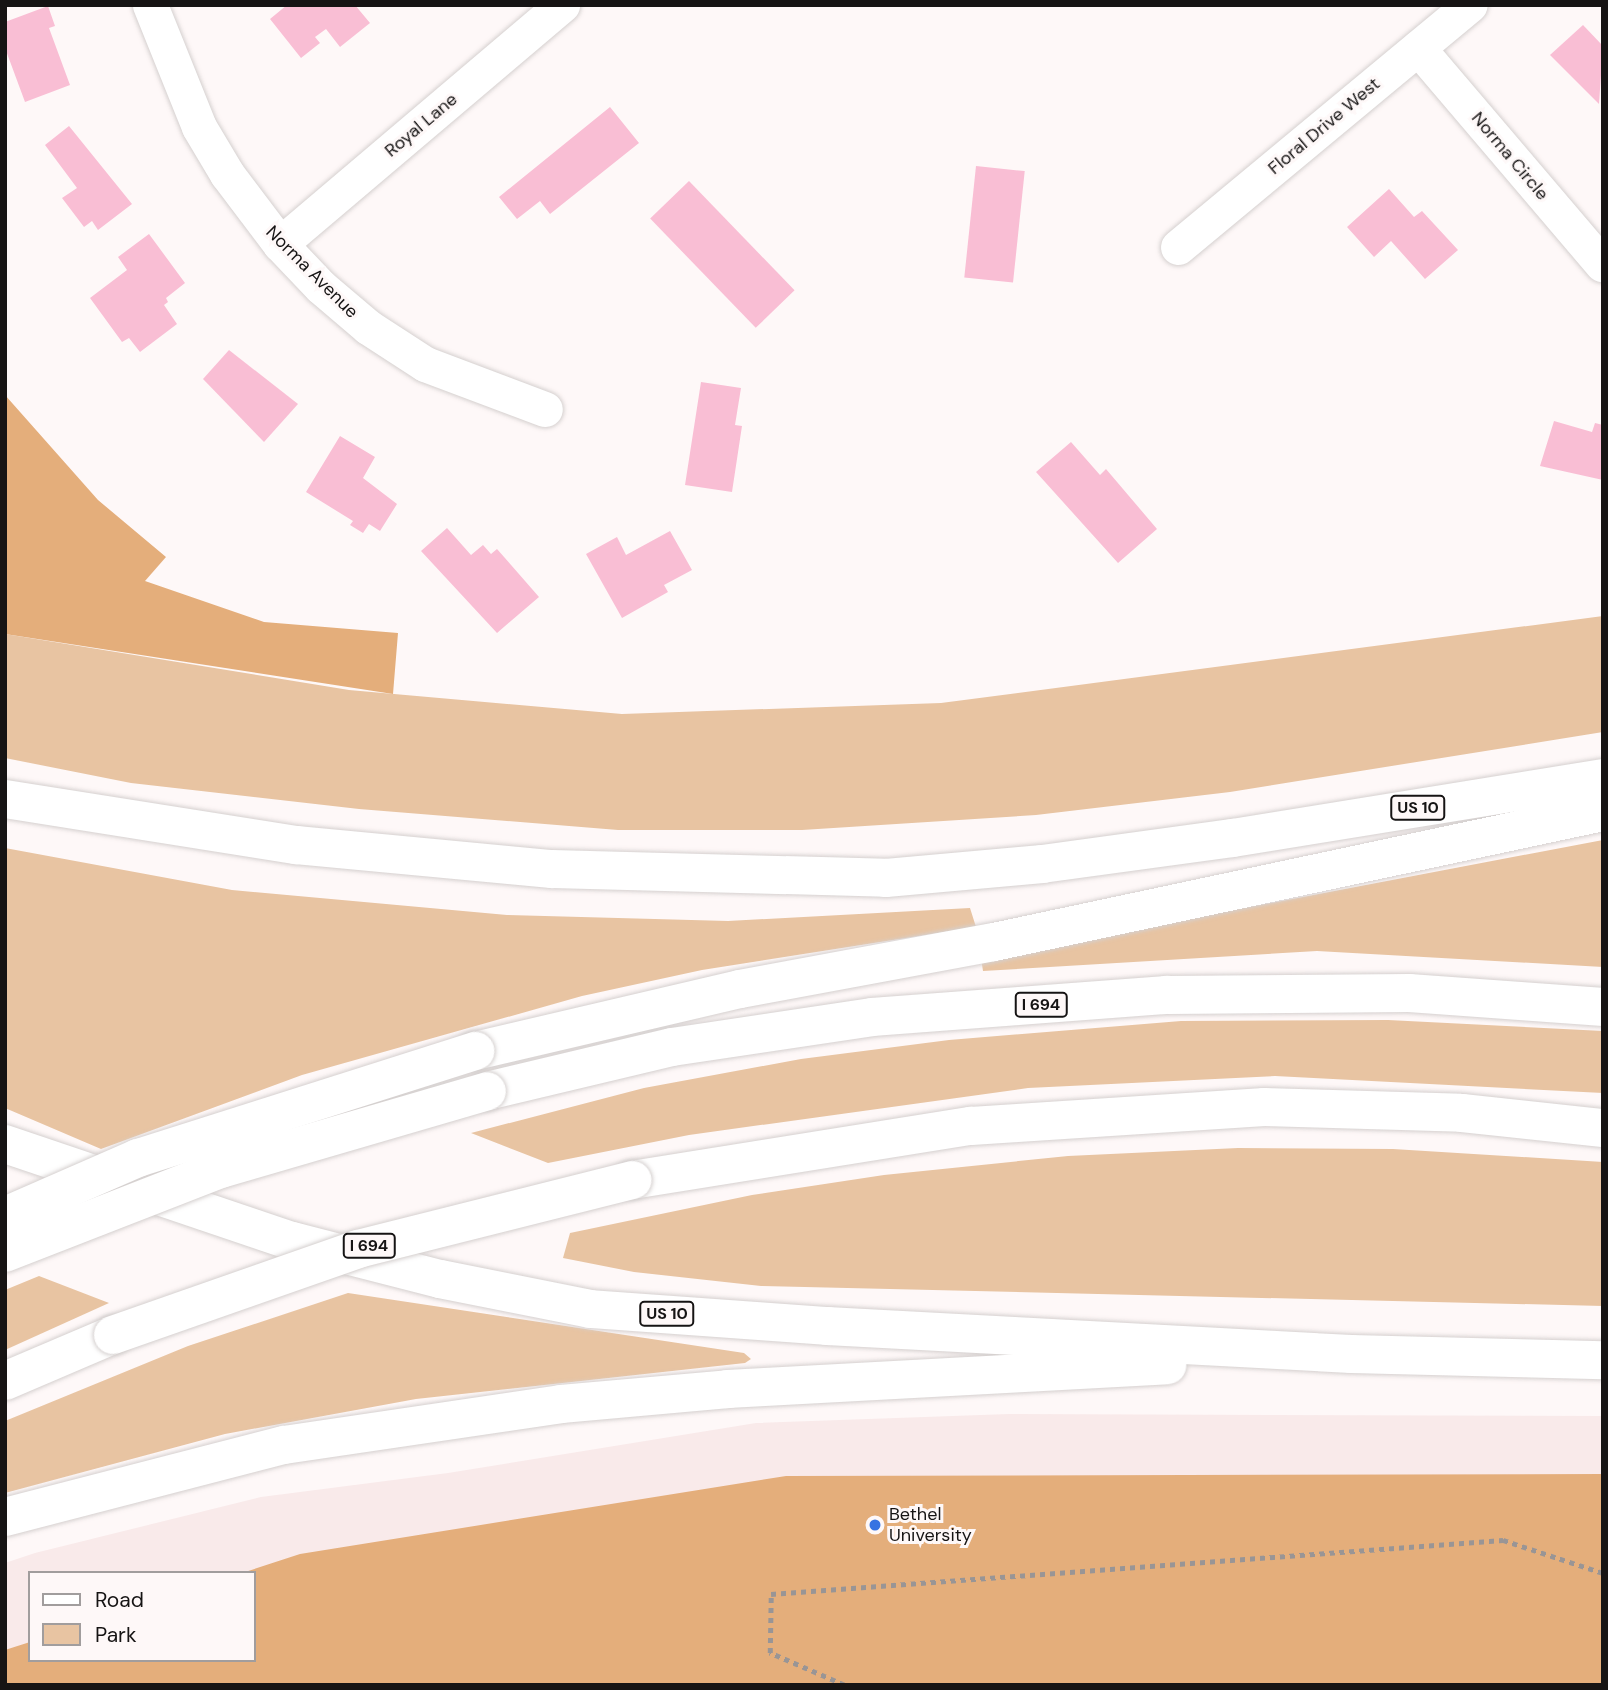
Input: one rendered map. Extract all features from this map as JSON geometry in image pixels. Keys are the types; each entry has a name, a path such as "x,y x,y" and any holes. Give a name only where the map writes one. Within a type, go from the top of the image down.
{"highway":[{"name":"US 10","path":"5,799 296,845 552,869 886,878 1042,864 1220,840 1603,778"},
{"path":"5,1216 138,1158 475,1052 740,989 994,942 1603,812"},
{"name":"I 694","path":"5,1253 221,1169 487,1091 672,1047 872,1017 1167,995 1409,993 1603,1007"},
{"name":"I 694","path":"5,1381 113,1335 358,1249 632,1180 971,1126 1264,1107 1462,1113 1603,1128"},
{"name":"US 10","path":"5,1144 292,1241 440,1279 590,1309 841,1327 1351,1354 1603,1360"},
{"path":"5,1517 284,1445 562,1404 728,1389 1351,1354"}],"street":[{"name":"Norma Avenue","path":"150,5 200,127 227,174 280,244 368,327 425,364 545,409"},
{"name":"Royal Lane","path":"280,244 562,5"},
{"name":"Floral Drive West","path":"1178,247 1470,5"},
{"name":"Norma Circle","path":"1418,48 1602,264"}],"path":[{"path":"844,1685 770,1653 771,1594 1503,1540 1603,1573"}],"shaded area":[{"path":"5,395 98,500 166,557 145,581 264,622 398,633 393,694 5,634"},
{"name":"Bethel University","path":"1009,1414 1603,1416 1603,1685 5,1685 5,1563 35,1553 261,1497 448,1473 756,1423"},
{"name":"Bethel University","path":"1603,1474 1603,1685 5,1685 5,1650 28,1643 28,1662 256,1662 256,1571 248,1571 300,1554 786,1476"}],"green space":[{"path":"1603,616 1603,732 1230,792 1036,815 802,830 618,830 359,809 131,783 5,758 5,634 349,690 622,714 941,703"},
{"path":"1603,840 1603,967 1317,951 983,971 981,958"},
{"path":"5,848 232,890 507,915 728,921 970,908 976,927 702,970 582,996 302,1075 101,1149 5,1108"},
{"path":"1388,1020 1603,1031 1603,1093 1275,1076 1028,1088 689,1135 548,1163 471,1133 644,1088 801,1059 949,1040 1181,1021"},
{"path":"1238,1148 1393,1149 1603,1162 1603,1306 761,1286 634,1272 563,1258 570,1233 752,1195 884,1175 1068,1156"},
{"path":"39,1276 109,1303 5,1350 5,1290"},
{"path":"348,1293 744,1353 751,1359 745,1363 416,1399 225,1434 5,1493 5,1421 188,1346"}],"building":[{"path":"287,5 355,5 370,23 340,47 326,29 315,37 320,43 301,58 270,19"},
{"path":"48,6 55,26 49,28 70,85 25,102 5,48 5,22"},
{"path":"1583,25 1603,46 1599,104 1550,55"},
{"path":"610,107 639,143 550,214 540,201 517,219 499,197"},
{"path":"69,126 132,204 98,230 92,221 84,227 62,198 77,188 45,145"},
{"path":"976,166 1025,171 1013,283 964,277"},
{"path":"689,181 795,290 756,328 650,219"},
{"path":"1389,189 1414,217 1422,211 1458,250 1425,279 1391,241 1374,257 1347,227"},
{"path":"149,234 185,283 166,298 168,302 164,305 177,324 140,352 129,338 122,342 90,298 127,270 118,257"},
{"path":"229,350 298,404 264,442 203,379"},
{"path":"701,382 741,388 735,425 742,426 732,492 685,485"},
{"path":"1554,421 1592,432 1595,423 1603,425 1603,480 1540,466"},
{"path":"340,436 375,457 363,478 397,504 380,531 369,524 363,533 350,525 353,521 306,492"},
{"path":"1071,442 1100,475 1106,469 1157,529 1118,563 1036,472"},
{"path":"447,528 471,555 483,545 491,554 497,549 539,597 497,633 421,551"},
{"path":"670,531 692,570 664,585 668,592 622,618 586,554 617,537 626,555"}],"place":[{"name":"Bethel University","path":"875,1525"}]}
